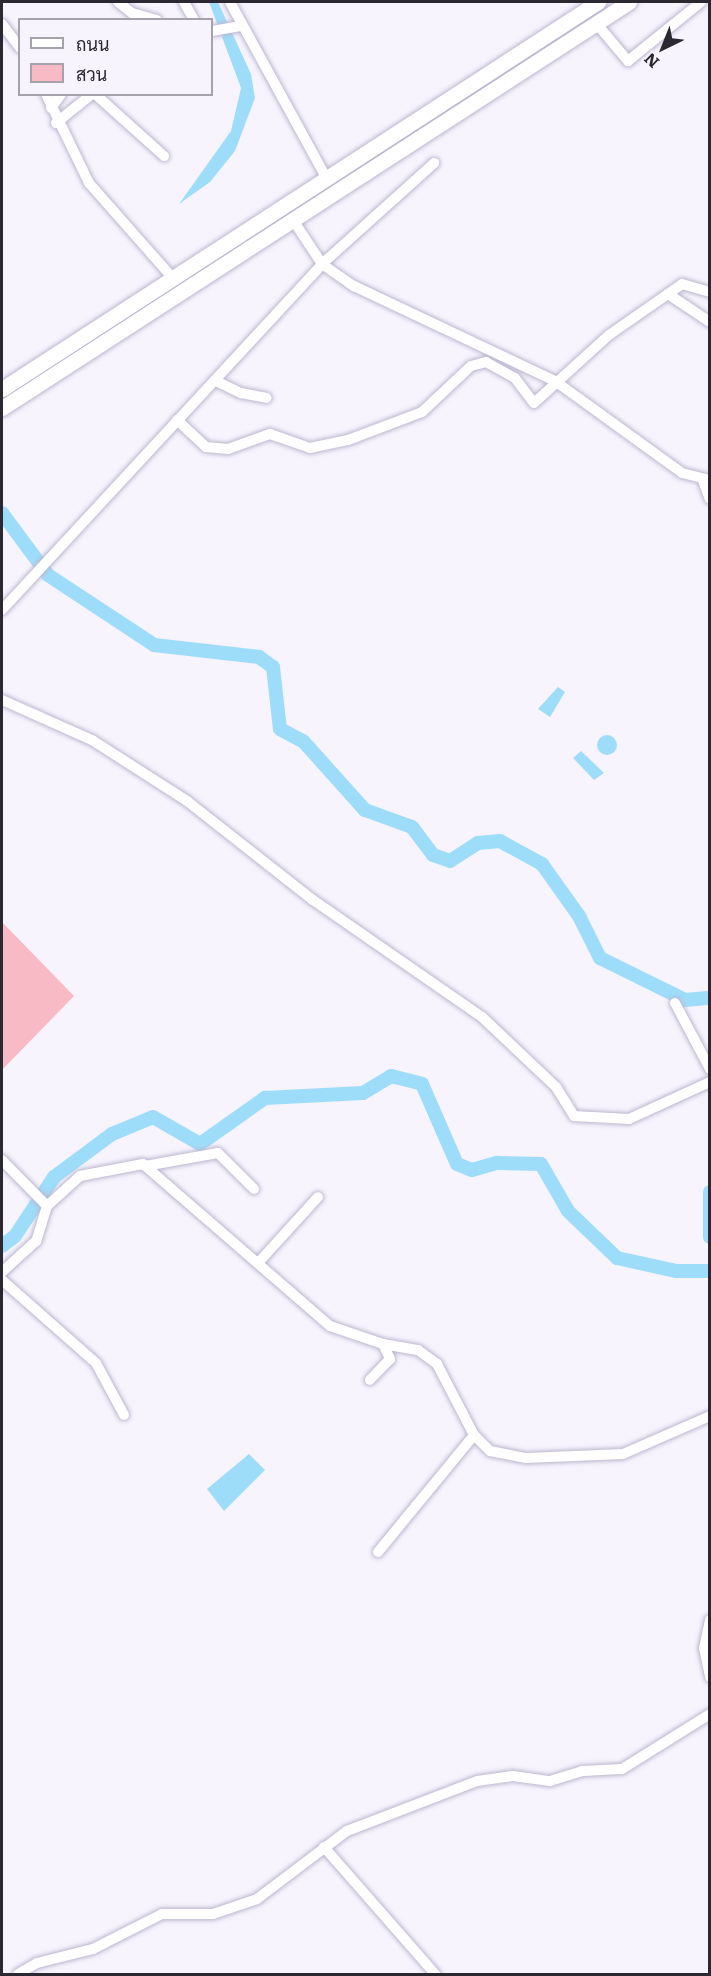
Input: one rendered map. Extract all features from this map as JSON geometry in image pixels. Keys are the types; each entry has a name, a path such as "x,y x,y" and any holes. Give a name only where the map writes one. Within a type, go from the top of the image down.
{"highway":[{"path":"2,389 598,2"},
{"path":"2,408 629,2"}],"street":[{"path":"118,2 132,13 150,18"},
{"path":"184,2 193,18"},
{"path":"230,2 237,27 326,177"},
{"path":"596,23 628,60 701,2"},
{"path":"2,24 18,45"},
{"path":"213,31 237,27"},
{"path":"47,96 56,123 89,183 172,277"},
{"path":"51,108 60,96"},
{"path":"56,123 91,96"},
{"path":"96,96 164,156"},
{"path":"2,610 322,264 434,163"},
{"path":"293,220 322,264 381,302 555,381 682,473 706,481 710,500"},
{"path":"177,420 206,447 228,449 270,434 310,448 348,440 422,412 471,366 486,362 515,378 534,403 555,381 682,284 710,292"},
{"path":"668,294 710,322"},
{"path":"216,381 246,395 267,398"},
{"path":"2,700 92,740 187,801 313,900 483,1017 556,1087 574,1116 629,1119 710,1082"},
{"path":"675,1003 710,1069"},
{"path":"2,1272 36,1241 46,1206 80,1176 122,1165 145,1166 218,1154 254,1189"},
{"path":"2,1160 46,1206"},
{"path":"145,1166 330,1326 383,1344 418,1350 437,1364 474,1435 490,1451 526,1458 623,1454 710,1416"},
{"path":"258,1263 318,1197"},
{"path":"2,1280 96,1363 124,1415"},
{"path":"370,1380 390,1359 383,1344"},
{"path":"378,1552 474,1435"},
{"path":"710,1620 704,1648 710,1677"},
{"path":"18,1974 37,1964 93,1949 162,1914 213,1914 257,1899 347,1831 477,1781 513,1776 550,1782 582,1771 622,1769 710,1714"},
{"path":"324,1847 435,1974"}],"green space":[{"path":"2,922 74,996 2,1070"}],"water":[{"path":"209,2 218,2 251,74 255,98 235,151 210,182 179,204 231,131 241,88"},
{"path":"558,687 565,692 550,717 538,709"},
{"path":"607,735 614,738 617,745 614,752 607,755 600,752 597,745 600,738"},
{"path":"581,751 604,773 594,780 573,758"},
{"path":"249,1454 265,1470 224,1511 207,1489"}],"waterway":[{"path":"2,513 48,575 154,645 259,657 273,667 280,729 303,741 365,810 412,827 433,855 450,861 478,843 500,841 542,864 579,916 600,958 685,1000 710,998"},
{"path":"2,1246 15,1236 54,1177 112,1134 153,1117 200,1144 265,1098 363,1093 391,1076 422,1084 457,1164 472,1170 497,1163 541,1164 568,1211 617,1258 676,1271 710,1271"},
{"path":"710,1192 710,1237"}]}
